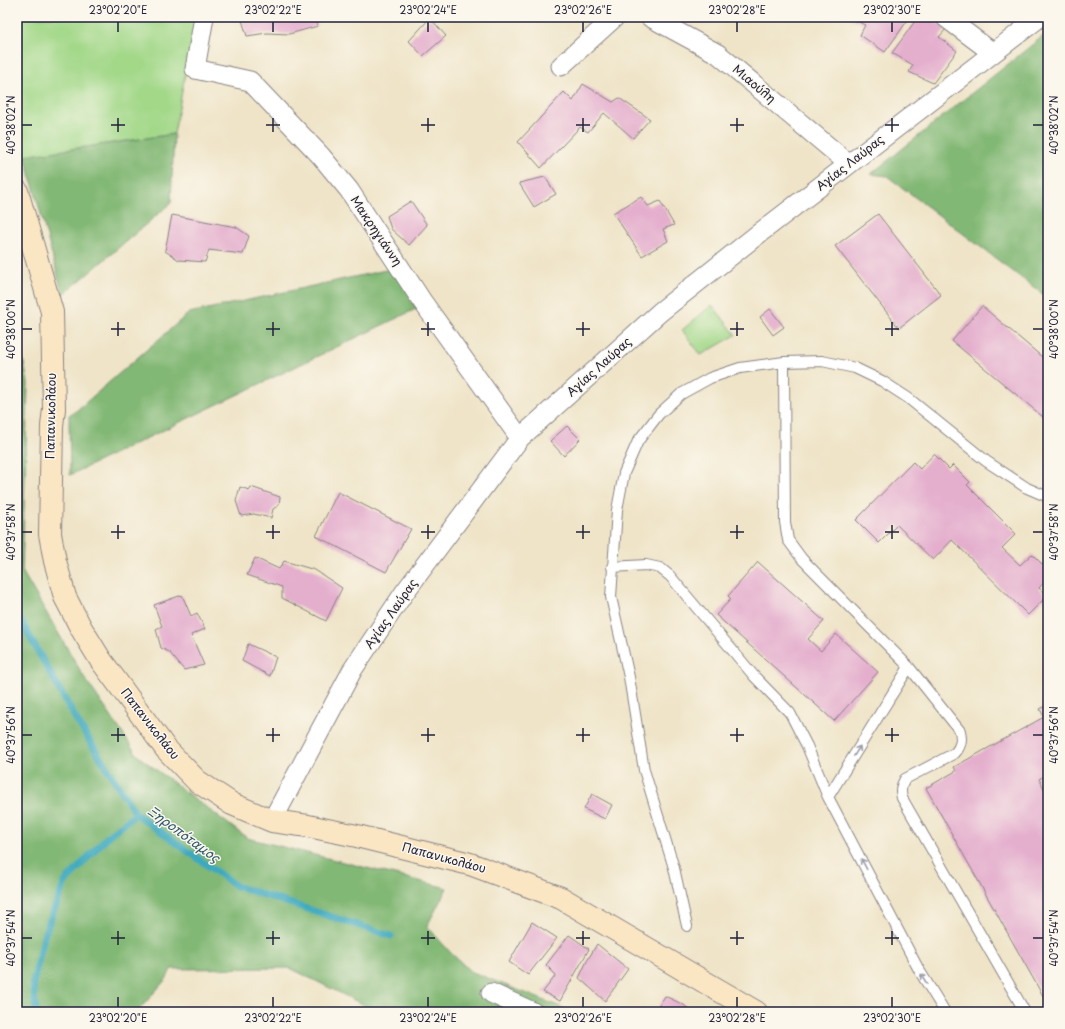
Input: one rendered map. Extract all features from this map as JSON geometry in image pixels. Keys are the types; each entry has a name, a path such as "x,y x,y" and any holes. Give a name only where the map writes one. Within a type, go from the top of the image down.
{"main road":[{"name":"Παπανικολάου","path":"17,191 52,312 54,409 51,440 50,534 55,561 65,597 81,628 100,659 166,749 197,781 232,804 272,821 308,826 357,836 470,864 499,873 561,898 756,1012"}],"street":[{"name":"Μακρηγιάννη","path":"204,17 195,69 250,81 321,156 349,190 422,301 520,438"},
{"path":"561,66 615,17"},
{"name":"Μιαούλη","path":"650,17 718,54 849,164"},
{"path":"945,17 993,53"},
{"name":"Αγίας Λαύρας","path":"272,821 353,669 404,593 520,438 660,312 757,235 1040,17"},
{"path":"491,993 533,1012"}],"lane":[{"path":"687,926 674,868 644,770 629,677 611,597 617,510 624,473 638,441 659,414 681,394 710,378 740,368 784,362 822,361 855,368 882,381 908,398 986,461 1027,488 1048,497"},
{"path":"784,362 785,522 788,540 802,559 909,667 960,731 962,739 959,748 954,753 905,779 901,785 900,792 902,798 1025,1012"},
{"path":"612,567 646,564 660,568 670,576 754,676 790,713 807,746 828,797 919,970 945,1012"},
{"path":"828,797 909,667"}],"green space":[{"path":"17,17 196,17 174,134 25,156 17,124"},
{"path":"1048,32 1048,298 887,176 871,174"},
{"path":"174,134 171,203 63,295 25,156"},
{"path":"395,268 420,307 70,475 69,415 76,411 189,313"},
{"path":"712,305 736,335 701,355 682,330"},
{"path":"17,329 28,383 22,571 84,677 138,756 247,838 447,888 427,926 450,952 470,971 573,1012 378,1012 290,968 171,969 167,978 137,1012 17,1012"}],"building":[{"path":"241,17 315,17 318,26 289,34 267,33 247,36"},
{"path":"848,17 910,17 885,52 860,35 865,25"},
{"path":"918,17 929,17 946,29 939,37 957,51 933,83 909,72 913,65 892,53"},
{"path":"430,18 446,36 423,56 409,41"},
{"path":"583,84 613,102 619,98 650,119 633,138 604,113 588,132 580,127 541,168 518,142 564,92 573,101"},
{"path":"545,177 556,194 534,207 519,183"},
{"path":"641,197 648,206 660,201 674,225 663,229 668,241 642,256 613,213"},
{"path":"411,201 427,225 409,245 391,229 387,216"},
{"path":"878,214 941,295 899,328 835,246"},
{"path":"172,215 236,227 249,236 243,254 209,250 205,262 179,260 165,251"},
{"path":"982,306 1048,362 1048,421 952,341"},
{"path":"770,309 784,327 773,335 760,317"},
{"path":"567,426 580,439 564,456 550,441"},
{"path":"934,454 949,469 953,465 970,482 967,485 1016,534 1002,548 1020,565 1032,554 1048,570 1048,578 1039,588 1047,596 1028,615 952,540 933,560 897,525 879,543 856,520 913,462 920,469"},
{"path":"240,487 249,490 251,487 280,497 279,505 273,509 271,518 254,514 241,516 236,501"},
{"path":"338,492 411,529 386,572 316,536"},
{"path":"255,558 279,569 284,561 315,570 342,588 326,621 282,598 282,587 247,575"},
{"path":"758,562 824,621 808,639 821,651 836,634 878,672 834,721 716,615 731,599 728,596"},
{"path":"182,595 191,616 197,613 205,629 191,635 204,665 184,670 169,652 161,648 156,629 162,626 154,605"},
{"path":"248,644 276,657 270,676 242,661"},
{"path":"1048,705 1048,774 1039,779 1048,796 1048,890 1045,892 1048,897 1048,993 1043,996 926,788 956,771 954,767 1044,717 1040,709"},
{"path":"592,794 612,805 605,819 584,809"},
{"path":"532,922 557,938 528,975 509,962"},
{"path":"569,935 589,949 560,1001 543,992 556,975 546,965"},
{"path":"597,944 628,969 605,1001 579,978"},
{"path":"665,996 684,1005 692,1012 655,1012"}],"waterway":[{"name":"Ξηροπόταμος","path":"17,614 77,721 136,814 236,886 391,936"},
{"path":"36,1012 33,983 45,933 65,882 109,835 136,814"}]}
